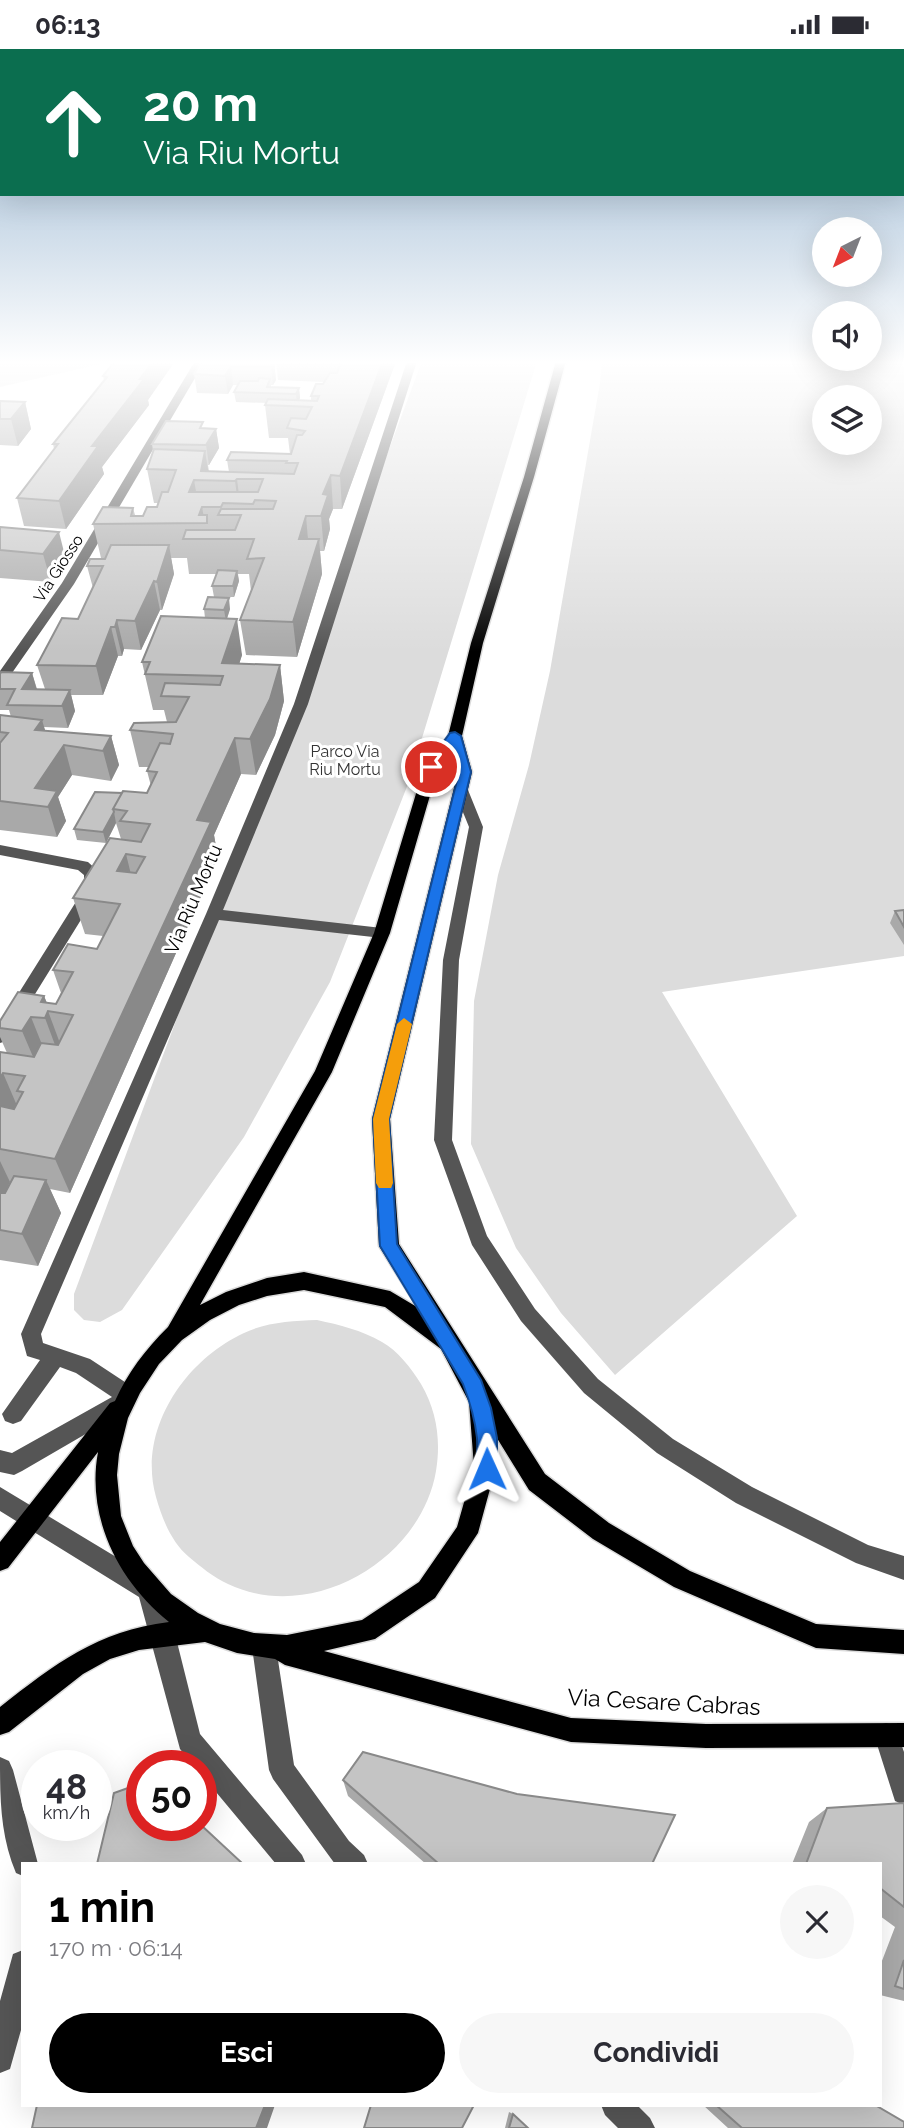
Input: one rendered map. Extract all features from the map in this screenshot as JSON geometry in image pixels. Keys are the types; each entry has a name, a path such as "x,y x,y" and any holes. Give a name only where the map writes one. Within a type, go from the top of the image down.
{"main road":[{"path":"172,1335 323,1073 382,933 431,767 455,736 477,643 534,458"},
{"path":"455,736 465,772 381,1119 388,1246 537,1482 601,1531 682,1579 816,1636 904,1642"},
{"path":"0,1560 125,1398 148,1361 172,1335 197,1316 224,1300 254,1289 304,1281 365,1289 391,1299 439,1332 457,1355 471,1380 482,1408 487,1438 487,1469 478,1510 459,1550 437,1577 411,1603 387,1619 334,1641 306,1647 264,1647"},
{"path":"125,1398 106,1462 108,1504 114,1530 127,1561 148,1589 174,1612 204,1630"},
{"path":"0,1723 63,1672 104,1649 163,1634 204,1630"},
{"name":"Via Cesare Cabras","path":"204,1630 571,1730 706,1736 895,1735"}],"street":[{"name":"Via Giosso","path":"0,680 68,585 143,458"},
{"name":"Via Riu Mortu","path":"125,1398 83,1366 34,1349 31,1334 214,914 301,704 381,458"},
{"path":"461,790 475,827 452,960 443,1140 479,1239 528,1315 591,1386 665,1446 744,1495 864,1555 904,1567"},
{"path":"0,850 83,866 92,873 93,880 92,889 0,1037"},
{"path":"214,914 382,933"},
{"path":"13,1414 55,1357"},
{"path":"0,1461 14,1464 125,1398"},
{"path":"0,1498 148,1589 163,1634 189,1740 291,1862"},
{"path":"264,1647 282,1770 340,1850 353,1862"},
{"path":"895,1735 904,1792"},
{"path":"0,1770 25,1862"},
{"path":"0,2059 21,1972"},
{"path":"617,2107 640,2128"}],"green space":[{"name":"Parco Via Riu Mortu","path":"386,458 507,458 408,784 330,982 244,1137 122,1310 100,1322 84,1320 74,1310 74,1294"},
{"path":"587,458 904,458 904,956 662,992 797,1216 615,1375 561,1313 516,1248 471,1144 474,1001 498,875 529,765 550,671"},
{"path":"317,1320 350,1328 382,1342 408,1366 421,1384 434,1415 438,1437 436,1471 426,1503 409,1532 386,1556 358,1576 327,1589 294,1596 260,1594 217,1578 189,1557 177,1544 164,1521 156,1497 152,1472 153,1447 160,1423 185,1379 222,1345 262,1326"}],"building":[{"path":"47,458 89,458 59,501 17,498"},
{"path":"151,458 204,458 201,471 294,474 298,463 227,460 347,458 340,476 331,475 323,494 328,495 321,516 306,516 299,539 319,539 293,622 240,620 264,558 247,559 254,539 183,539 186,530 235,530 241,515 218,515 221,509 273,509 276,501 255,500 253,504 223,503 221,507 202,507 199,515 207,515 207,523 93,524 103,507 133,508 131,516 143,516 147,507 157,507 162,492 168,492 176,470 147,469","holes":["263,479 258,492 189,492 194,480"]},
{"path":"0,527 59,532 43,554 0,550"},
{"path":"111,545 169,545 157,582 154,581 135,621 117,620 115,627 111,627 96,666 37,665 62,618 78,619 103,566 87,566 90,559 105,559"},
{"path":"218,570 237,571 233,586 212,586"},
{"path":"208,597 229,598 224,610 204,609"},
{"path":"161,616 237,619 222,663 280,665 270,699 250,739 235,738 197,820 211,822 55,1159 0,1149 0,1106 14,1109 23,1092 17,1091 25,1076 3,1073 0,1078 0,1052 34,1057 41,1043 58,1045 73,1015 48,1011 45,1018 31,1017 22,1031 0,1028 0,1021 18,992 44,996 41,1002 56,1004 73,972 53,970 68,944 97,949 120,904 73,898 110,838 141,842 150,824 120,821 127,811 113,809 123,791 147,793 157,772 147,771 160,743 170,744 173,734 130,730 134,723 176,722 189,697 161,696 165,683 220,685 223,676 145,674 150,662 142,662","holes":["126,854 145,857 136,873 117,871"]},
{"path":"1,672 32,673 22,689 70,690 62,706 7,705 15,689 0,689"},
{"path":"0,715 42,720 35,730 111,736 103,751 64,745 35,788 57,791 48,807 0,801 0,743 8,733 0,732"},
{"path":"95,792 122,793 103,832 74,829"},
{"path":"904,910 904,927 895,911"},
{"path":"14,1176 46,1180 22,1234 0,1230 0,1193 5,1193"},
{"path":"363,1752 517,1794 675,1815 653,1862 437,1862 343,1780"},
{"path":"126,1789 126,1841 217,1840 241,1862 97,1862 103,1841 112,1841 114,1793"},
{"path":"904,1803 904,1907 882,1890 882,1862 807,1862 827,1808"},
{"path":"904,1960 904,1989 895,1986"},
{"path":"37,2107 264,2107 256,2128 32,2128"},
{"path":"370,2107 473,2107 462,2128 364,2128"},
{"path":"718,2107 878,2107 904,2122 904,2128 742,2128"},
{"path":"513,2114 528,2128 509,2128"}],"slow traffic":[{"path":"385,1183 381,1119 404,1024"}],"route":[{"path":"431,767 455,736 465,772 381,1119 388,1246 471,1380 482,1408 487,1438 487,1469"}]}
